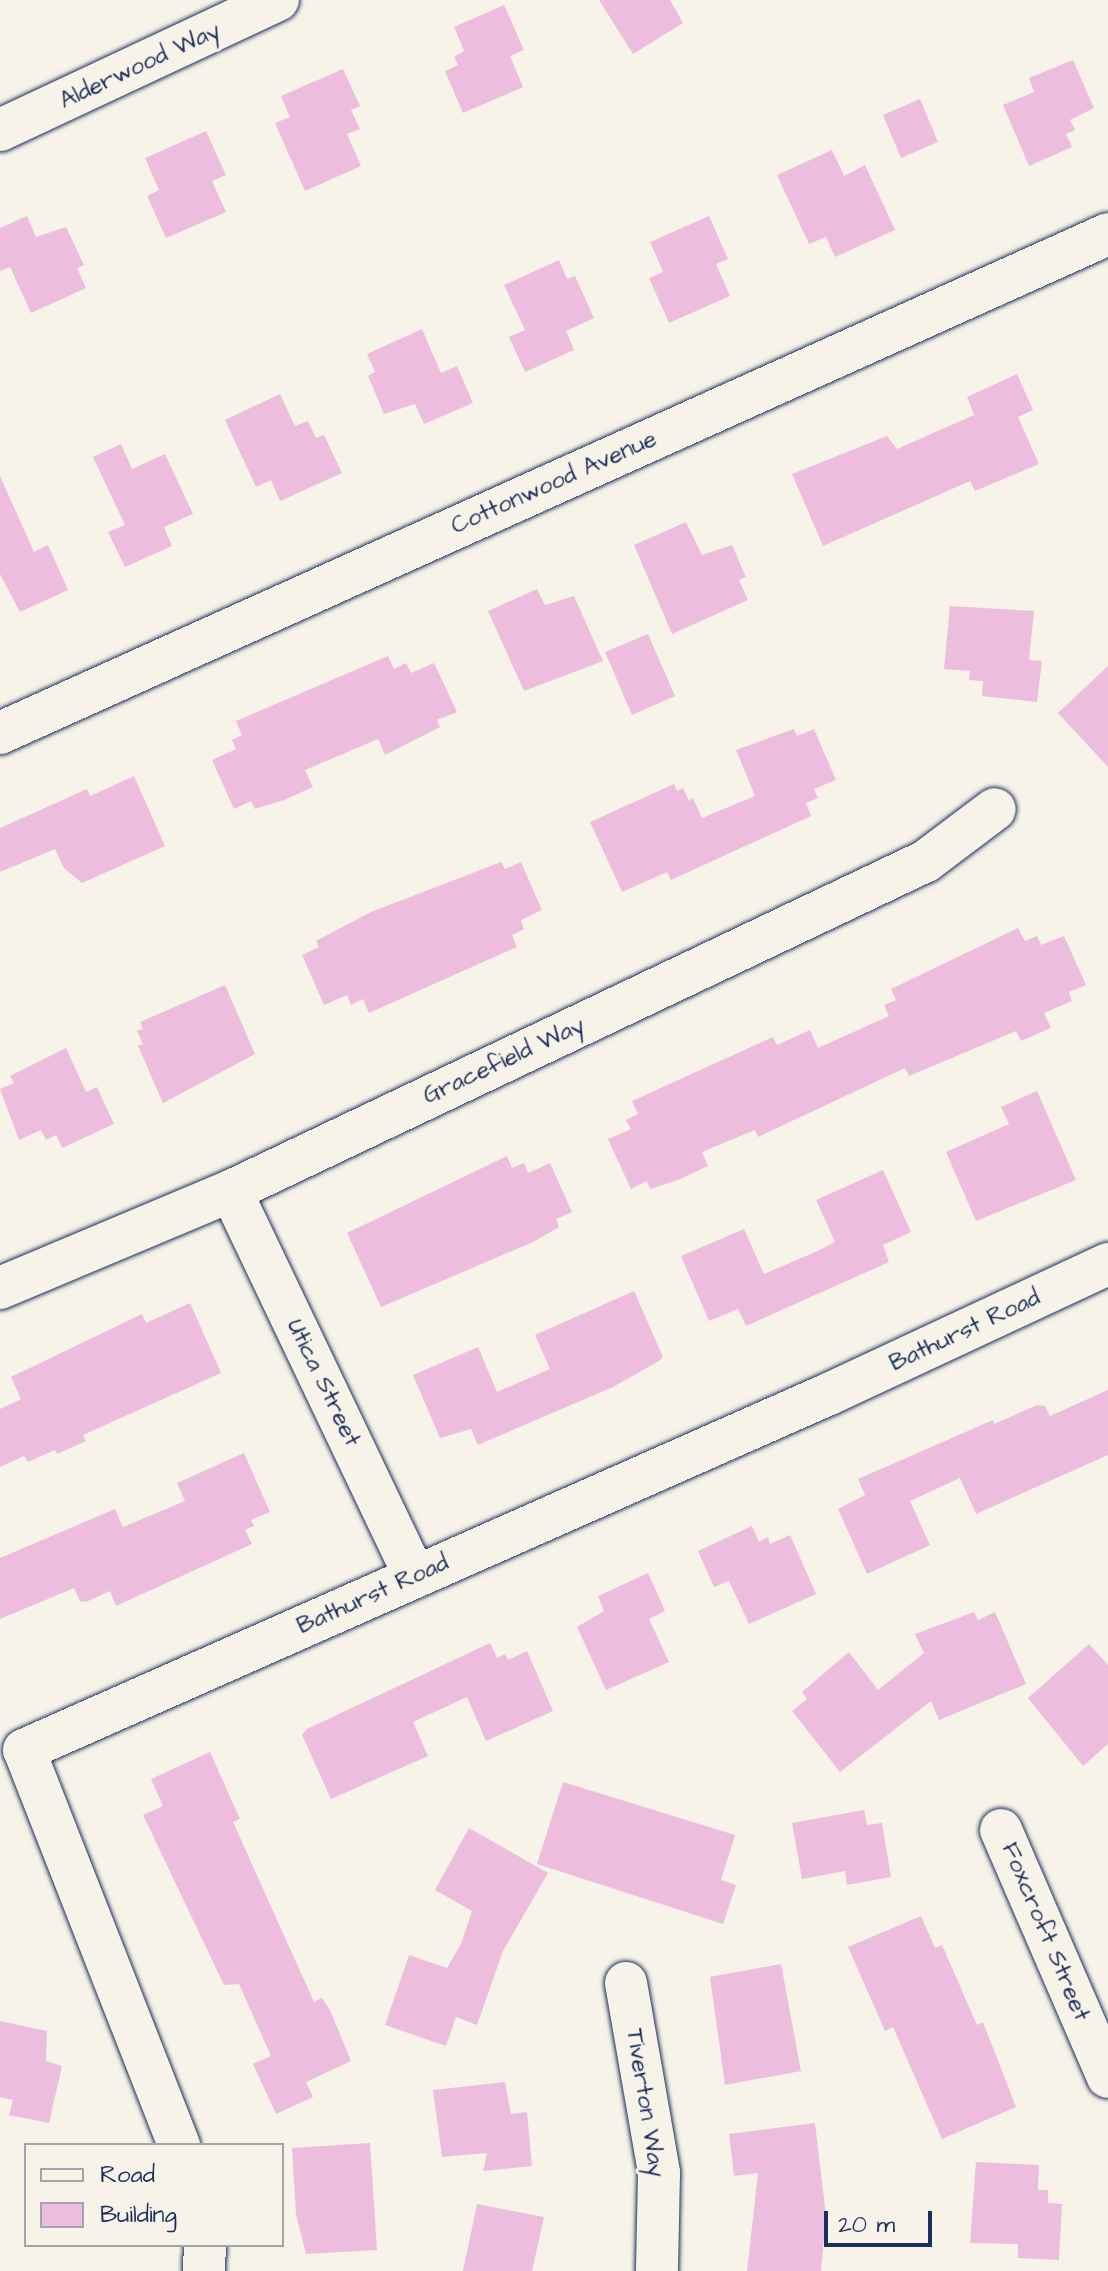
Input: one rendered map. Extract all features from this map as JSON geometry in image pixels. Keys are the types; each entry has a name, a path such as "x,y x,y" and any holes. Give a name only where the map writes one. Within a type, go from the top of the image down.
{"street":[{"name":"Alderwood Way","path":"0,130 278,0"},
{"name":"Cottonwood Avenue","path":"0,733 1108,234"},
{"name":"Gracefield Way","path":"0,1288 231,1191 926,861 995,809"},
{"name":"Utica Street","path":"231,1191 415,1576"},
{"name":"Bathurst Road","path":"178,2143 24,1750 1108,1264"},
{"name":"Foxcroft Street","path":"1001,1830 1108,2077"},
{"name":"Tiverton Way","path":"626,1983 659,2173 657,2271"},
{"path":"204,2271 205,2247"}],"building":[{"path":"599,0 670,0 683,23 633,54"},
{"path":"504,5 524,50 510,56 523,87 463,113 445,71 458,65 454,57 464,51 454,27"},
{"path":"1073,60 1094,108 1070,120 1075,130 1066,134 1072,147 1029,166 1003,105 1034,92 1029,78"},
{"path":"343,69 360,106 351,110 360,129 347,134 361,166 305,191 275,123 290,117 281,96"},
{"path":"920,99 938,142 901,158 883,115"},
{"path":"206,131 226,175 212,181 226,212 166,238 147,196 159,190 145,158"},
{"path":"832,150 844,176 865,165 895,230 835,257 826,237 809,244 777,175"},
{"path":"27,216 36,237 66,227 84,265 77,268 86,288 31,313 10,267 0,271 0,228"},
{"path":"709,216 728,259 716,264 730,296 669,323 649,278 663,272 650,242"},
{"path":"559,260 567,279 575,276 594,318 566,331 574,350 525,372 509,337 525,330 504,285"},
{"path":"422,329 441,373 457,366 473,403 424,424 415,404 384,414 368,376 375,372 367,354"},
{"path":"1017,374 1033,410 1018,417 1039,464 975,491 970,481 823,546 792,474 887,436 897,449 974,415 967,397"},
{"path":"280,394 295,426 308,421 316,438 324,435 342,473 280,501 271,480 256,487 225,420"},
{"path":"121,444 132,469 165,454 193,514 164,527 172,546 125,567 108,532 125,525 93,457"},
{"path":"0,476 34,552 48,545 68,590 20,612 0,574"},
{"path":"686,522 702,555 732,545 746,577 739,580 748,600 672,634 634,545"},
{"path":"537,589 545,605 574,596 603,661 524,691 488,611"},
{"path":"950,606 1034,611 1029,660 1042,661 1037,702 982,696 983,681 969,680 970,671 944,669"},
{"path":"648,634 675,696 632,715 605,652"},
{"path":"388,656 394,669 406,663 411,673 434,663 457,712 437,720 440,727 385,755 378,739 305,770 313,787 284,800 255,809 251,801 234,809 212,760 236,749 232,740 242,735 236,721"},
{"path":"1108,666 1108,767 1058,713"},
{"path":"794,729 797,736 814,729 836,780 814,789 818,798 806,803 811,816 671,880 667,872 622,892 590,822 674,784 677,791 683,788 689,801 693,798 702,818 755,796 736,750"},
{"path":"134,776 165,846 82,883 64,868 55,849 0,872 0,828 87,789 90,796"},
{"path":"501,862 505,869 521,862 542,910 521,920 524,929 512,935 517,947 369,1013 363,999 351,1005 347,995 324,1005 302,955 319,947 316,941 371,912"},
{"path":"1018,928 1025,941 1037,936 1041,945 1064,936 1086,985 1069,992 1072,1001 1044,1013 1051,1028 1021,1041 1016,1031 909,1076 905,1068 758,1137 755,1130 702,1152 708,1166 678,1180 650,1189 647,1181 631,1189 608,1139 631,1129 626,1120 638,1114 632,1101 773,1037 777,1045 810,1030 818,1048 889,1016 884,1005 896,1000 891,989"},
{"path":"225,985 255,1054 163,1103 138,1046 143,1044 137,1031 143,1029 140,1022"},
{"path":"66,1048 86,1092 97,1087 114,1124 62,1148 56,1135 46,1140 41,1130 19,1140 0,1089 14,1083 10,1076"},
{"path":"1037,1091 1076,1180 976,1221 946,1152 1009,1124 1001,1107"},
{"path":"507,1156 512,1168 524,1163 528,1173 550,1163 572,1212 556,1219 559,1227 533,1242 381,1307 347,1233"},
{"path":"883,1170 911,1232 883,1245 889,1262 746,1326 738,1309 709,1321 681,1256 744,1229 764,1274 835,1242 816,1200"},
{"path":"634,1291 663,1357 659,1361 613,1387 478,1445 471,1429 440,1438 413,1375 478,1347 497,1392 550,1369 535,1335"},
{"path":"190,1303 221,1373 83,1435 86,1441 57,1454 55,1450 28,1462 24,1456 0,1467 0,1409 21,1399 11,1377 142,1314 146,1323"},
{"path":"1108,1390 1108,1455 976,1514 960,1478 910,1501 930,1545 867,1574 838,1509 865,1495 858,1479 993,1420 994,1424 1037,1405 1045,1406 1050,1416"},
{"path":"244,1453 270,1512 251,1520 254,1526 245,1530 252,1544 116,1606 110,1591 86,1602 80,1601 74,1588 0,1619 0,1558 115,1509 123,1527 185,1501 177,1483"},
{"path":"752,1526 759,1542 768,1537 770,1544 790,1535 816,1594 749,1624 729,1581 714,1587 698,1551"},
{"path":"648,1573 665,1611 649,1619 669,1662 606,1690 577,1627 604,1611 598,1596"},
{"path":"974,1612 978,1620 995,1612 1026,1684 939,1720 931,1701 840,1772 792,1711 807,1699 802,1692 849,1652 878,1690 924,1653 915,1634"},
{"path":"490,1643 497,1658 505,1654 508,1660 527,1651 553,1711 486,1741 467,1697 413,1722 428,1756 331,1799 302,1735 307,1729"},
{"path":"1089,1644 1108,1665 1108,1744 1083,1766 1028,1698"},
{"path":"210,1752 240,1819 233,1822 314,2002 322,1998 330,2010 351,2061 306,2082 313,2097 276,2114 253,2064 271,2056 239,1984 224,1985 143,1815 163,1806 151,1779"},
{"path":"563,1782 735,1835 721,1880 736,1885 723,1924 537,1864"},
{"path":"864,1810 867,1825 882,1823 891,1877 847,1885 845,1871 802,1879 792,1823"},
{"path":"469,1828 548,1873 503,1951 477,2025 456,2017 446,2046 385,2025 409,1955 447,1968 461,1944 472,1911 435,1890"},
{"path":"921,1916 935,1948 942,1945 977,2025 983,2022 1016,2107 942,2139 893,2027 885,2031 848,1947"},
{"path":"781,1964 801,2071 725,2085 710,1977"},
{"path":"0,2021 47,2031 46,2061 62,2066 49,2123 9,2115 13,2100 0,2097"},
{"path":"505,2082 511,2114 527,2112 532,2166 483,2171 487,2153 442,2157 433,2090"},
{"path":"815,2123 826,2216 821,2271 747,2271 758,2173 734,2176 729,2134"},
{"path":"370,2143 377,2250 306,2254 296,2214 292,2148"},
{"path":"976,2162 1039,2165 1038,2190 1048,2190 1048,2203 1062,2204 1059,2260 1018,2258 1018,2244 970,2243"},
{"path":"477,2204 544,2217 532,2271 463,2271"}]}
